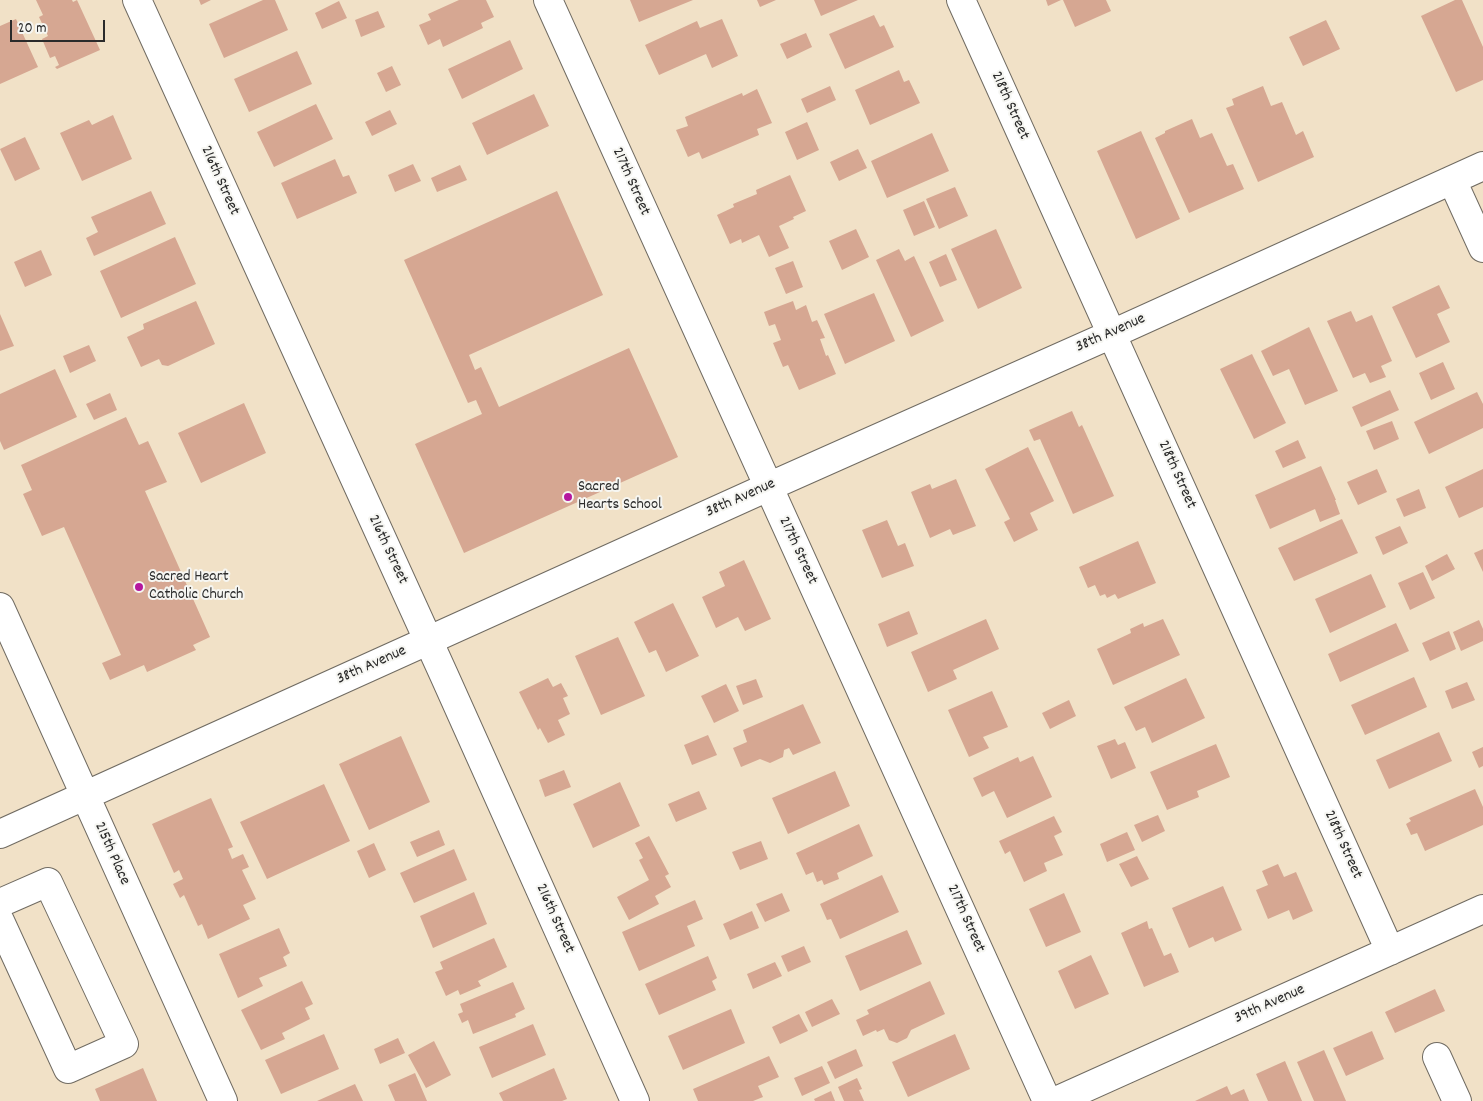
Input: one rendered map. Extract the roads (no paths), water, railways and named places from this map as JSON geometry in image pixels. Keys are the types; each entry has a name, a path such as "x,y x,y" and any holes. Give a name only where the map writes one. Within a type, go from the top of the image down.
{"street":[{"name":"216th Street","path":"137,0 635,1101"},
{"name":"217th Street","path":"548,0 1047,1101"},
{"name":"218th Street","path":"961,0 1390,951"},
{"name":"38th Avenue","path":"0,834 1483,166"},
{"path":"1452,180 1483,248"},
{"name":"215th Place","path":"0,607 223,1101"},
{"path":"0,903 48,882 124,1044 68,1069 0,921"},
{"name":"39th Avenue","path":"1056,1101 1483,909"},
{"path":"1437,1057 1457,1101"}],"place":[{"name":"Sacred Hearts School","path":"568,497"},
{"name":"Sacred Heart Catholic Church","path":"139,587"}]}
